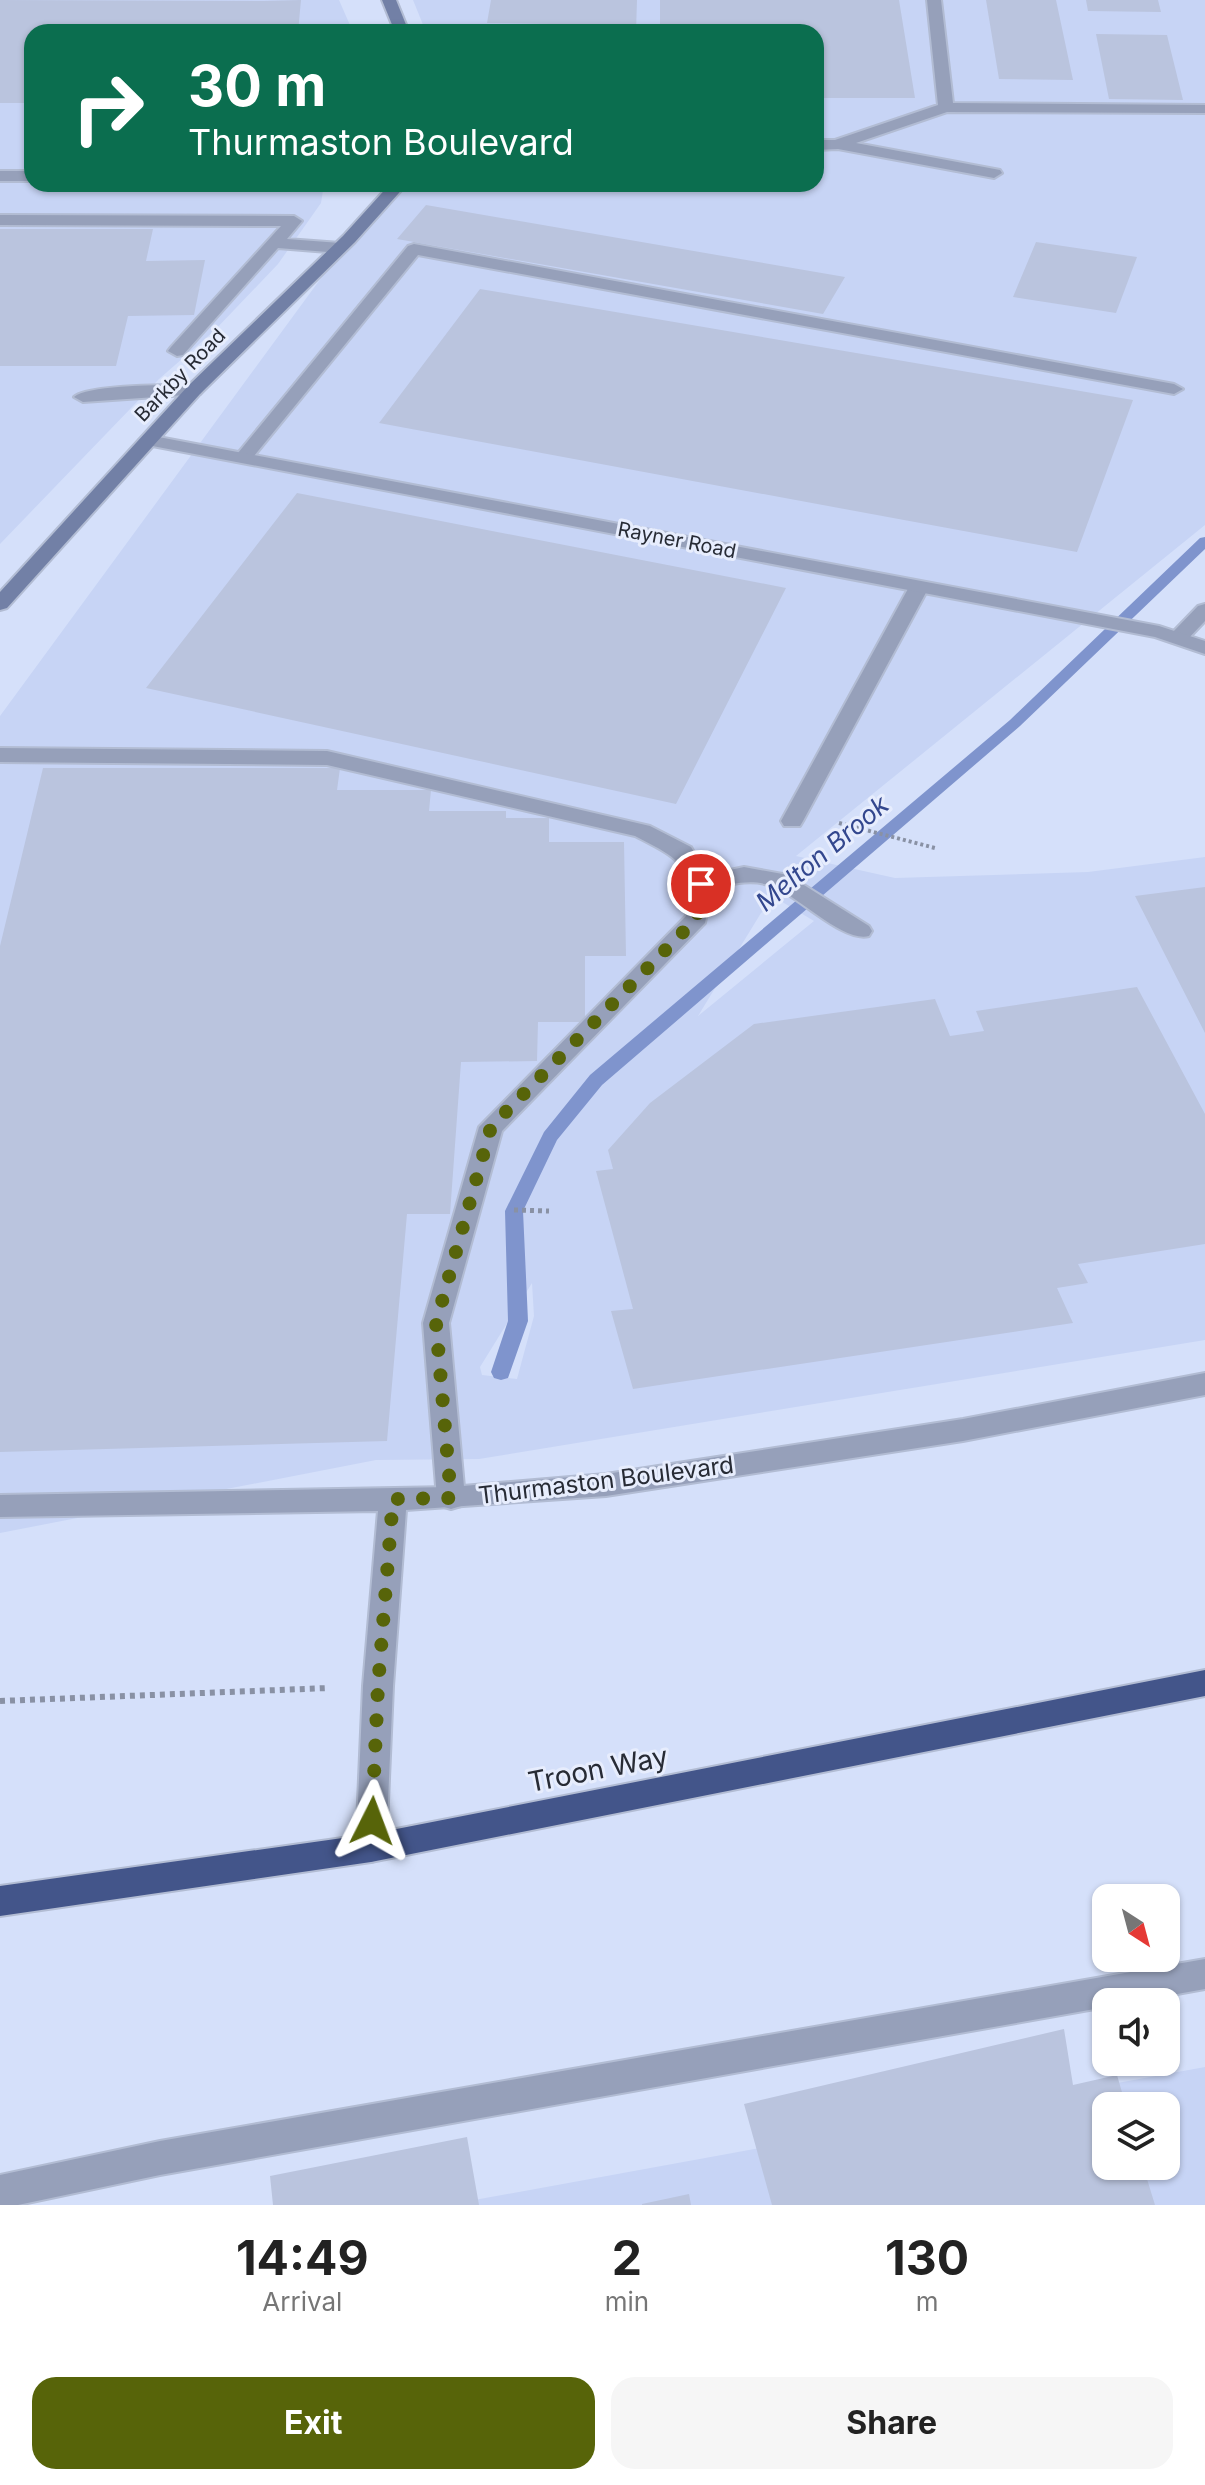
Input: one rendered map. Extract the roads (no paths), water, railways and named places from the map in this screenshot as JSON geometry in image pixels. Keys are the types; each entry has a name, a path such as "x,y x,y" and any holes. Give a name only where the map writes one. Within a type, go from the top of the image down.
{"highway":[{"name":"Troon Way","path":"0,1901 371,1848 1205,1683"}],"street":[{"path":"389,0 399,24"},
{"path":"934,0 946,107"},
{"path":"837,145 946,107 1205,109"},
{"path":"824,145 994,173"},
{"path":"0,176 24,176"},
{"name":"Barkby Road","path":"0,604 194,390 340,248 392,192"},
{"path":"0,220 294,221 177,351"},
{"path":"274,243 340,248"},
{"path":"244,457 414,249 1174,389"},
{"path":"83,397 194,390"},
{"name":"Rayner Road","path":"148,440 1168,635 1205,648"},
{"path":"792,821 919,587"},
{"path":"1168,635 1205,610"},
{"path":"0,755 327,758 642,831 683,852 701,884 697,918 491,1127 436,1323 451,1498"},
{"path":"701,884 744,874 780,880 861,931"},
{"name":"Thurmaston Boulevard","path":"0,1506 451,1498 606,1485 963,1430 1205,1384"},
{"path":"371,1848 378,1686 393,1499"},
{"path":"0,2192 160,2158 1205,1974"}],"waterway":[{"name":"Melton Brook","path":"501,1372 518,1321 514,1211 550,1137 596,1080 1015,723 1205,541"}]}
